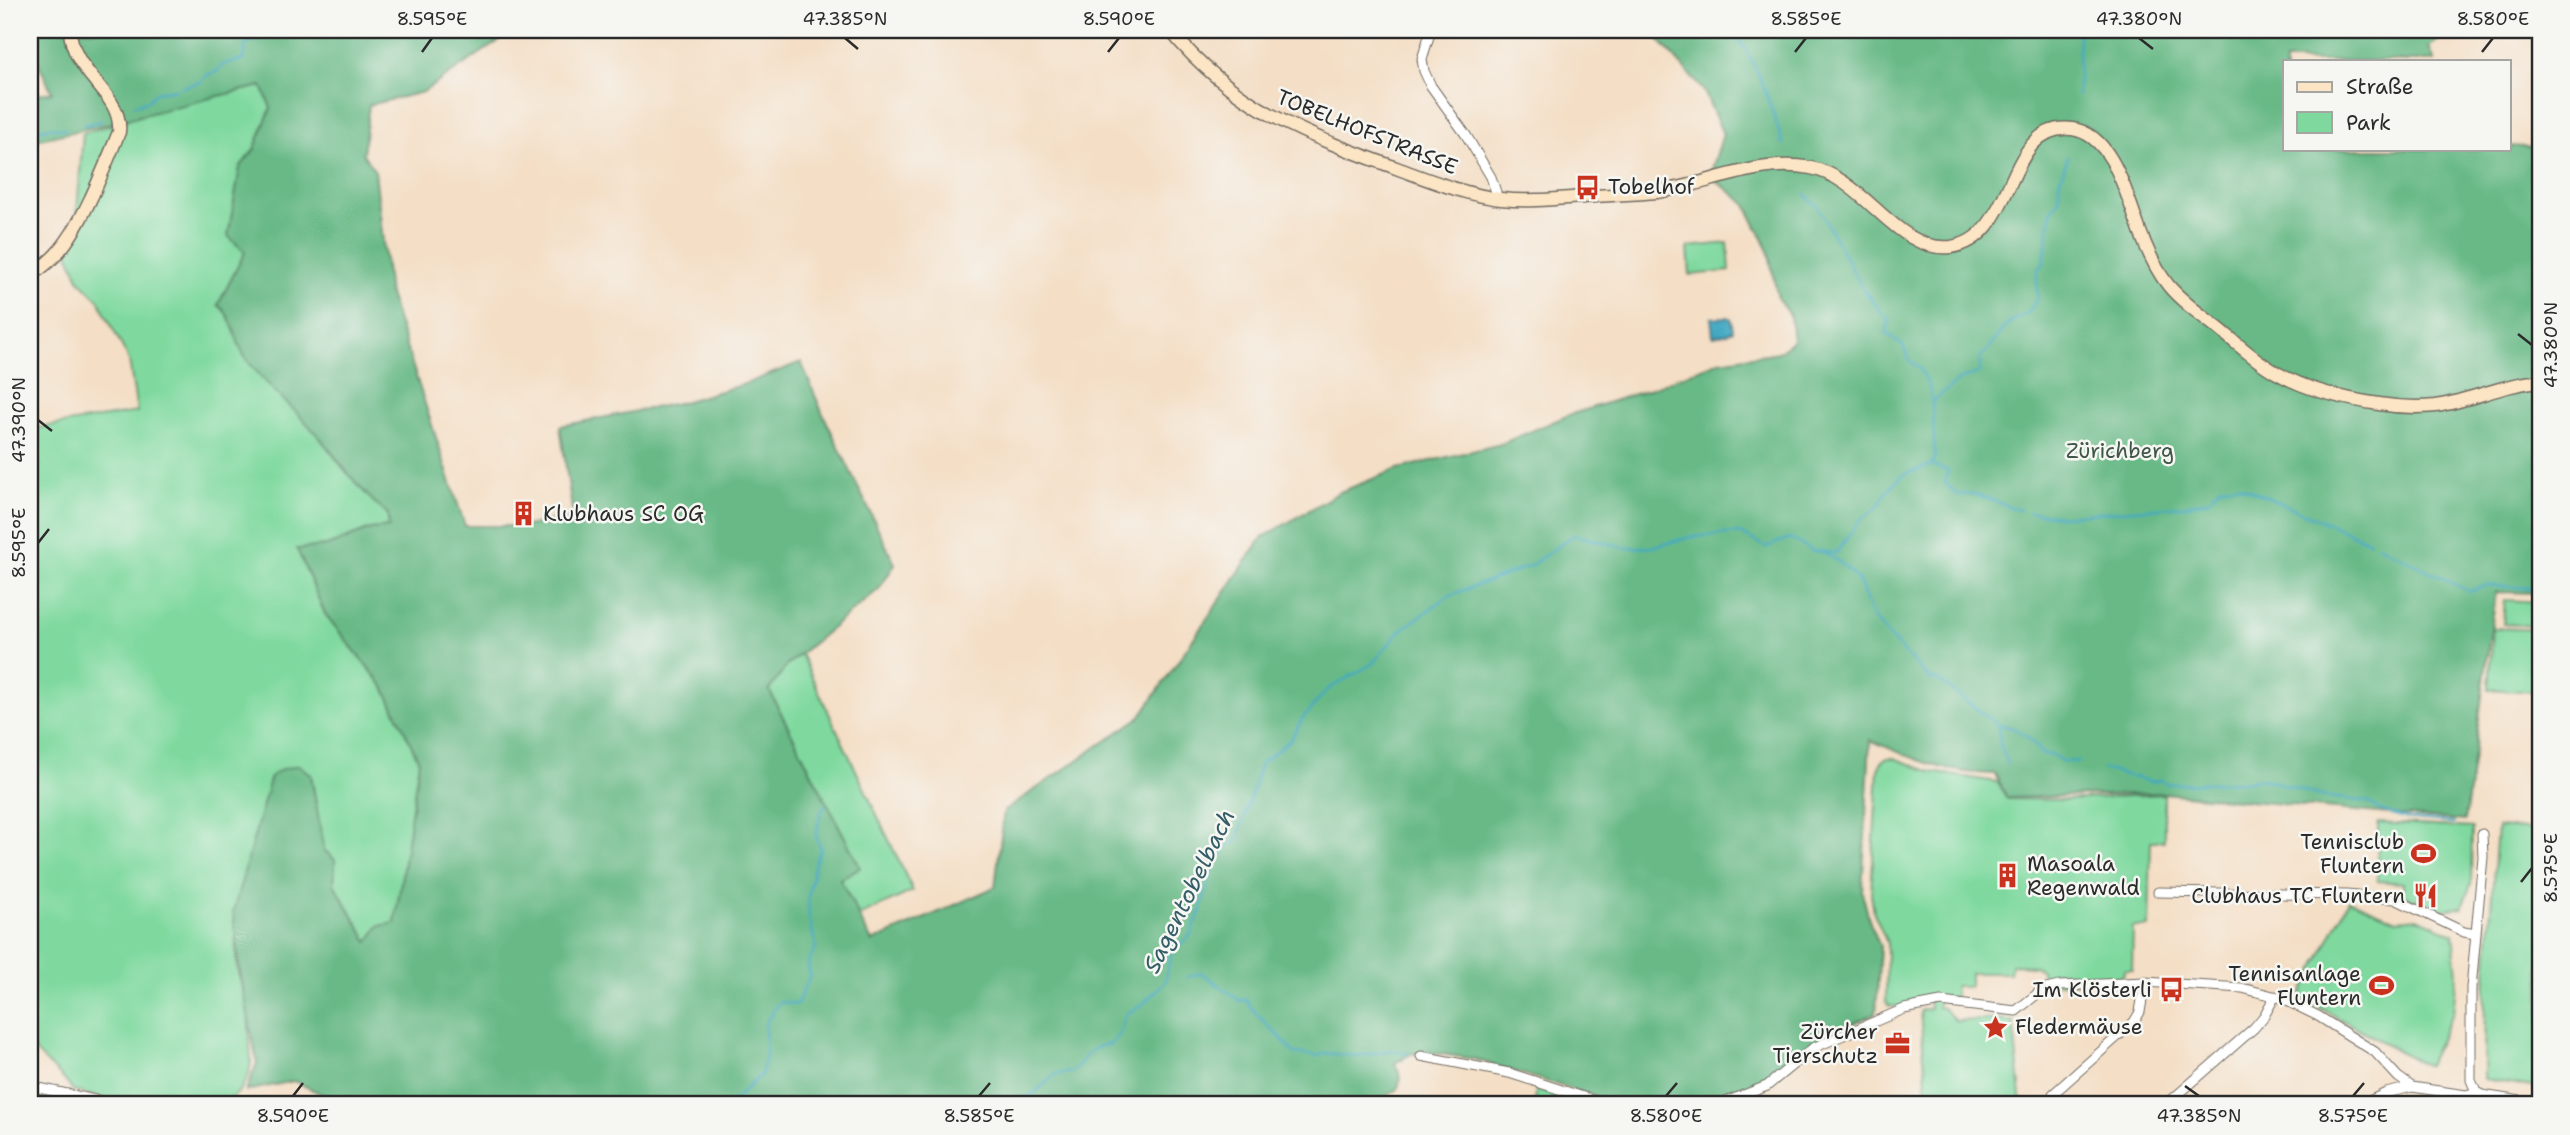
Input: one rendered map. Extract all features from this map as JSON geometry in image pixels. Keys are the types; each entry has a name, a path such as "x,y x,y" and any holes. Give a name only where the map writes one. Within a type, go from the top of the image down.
{"main road":[{"path":"30,276 49,261 66,242 91,194 118,132 120,121 117,110 77,59 70,30"},
{"name":"TOBELHOFSTRASSE","path":"1170,30 1217,79 1247,102 1287,125 1441,184 1496,199 1541,200 1656,192 1760,168 1798,166 1819,170 1844,181 1911,238 1930,246 1950,247 1972,240 1989,226 2020,163 2040,138 2063,129 2079,130 2095,139 2113,163 2143,240 2171,288 2280,375 2344,397 2384,405 2417,407 2438,405 2540,381"}],"street":[{"name":"TOBELHOFSTRASSE","path":"1431,30 1422,59 1424,71 1491,177 1496,199"},
{"path":"2482,834 2483,857 2472,988 2471,1080 2476,1092 2482,1096 2540,1104"},
{"path":"2158,892 2346,895 2395,899 2464,932 2475,934"},
{"path":"1717,1105 1767,1086 1813,1048 1920,1005 1941,1002 2017,1011 2042,990 2059,986 2145,982 2216,985 2275,996 2318,1016 2360,1041 2412,1087"},
{"path":"2054,1105 2051,1102 2053,1094 2134,1022 2140,1012 2145,982"},
{"path":"2166,1105 2254,1028 2275,996"},
{"path":"1421,1056 1509,1073 1608,1105"},
{"path":"30,1086 118,1105"},
{"path":"2361,1105 2386,1093 2412,1087 2466,1095 2476,1092"}],"green space":[{"name":"Zürichberg","path":"31,30 515,30 423,92 369,105 363,154 375,171 389,294 465,526 526,526 573,516 560,426 683,402 748,383 801,362 895,564 879,589 788,664 769,690 860,867 840,879 872,942 995,887 1004,811 1140,717 1262,538 1340,492 1398,469 1501,444 1569,415 1644,391 1720,361 1779,352 1793,340 1790,316 1778,299 1768,249 1745,203 1710,176 1723,134 1704,91 1650,30 2452,30 2429,47 2435,60 2283,60 2283,150 2510,150 2510,146 2540,148 2540,593 2496,592 2465,821 2163,793 2007,798 1995,774 1945,768 1870,740 1862,892 1870,923 1880,946 1876,1013 1813,1042 1765,1082 1703,1105 1623,1105 1474,1059 1428,1052 1411,1054 1395,1063 1401,1078 1397,1090 1371,1105 345,1105 294,1081 246,1091 257,1063 239,966 233,912 271,776 283,769 299,765 311,775 324,850 335,860 334,884 368,942 379,926 395,923 419,761 384,687 325,614 297,549 327,546 371,529 389,527 388,514 360,487 310,427 253,368 242,351 228,316 218,305 245,252 228,236 240,167 254,150 271,108 262,86 30,141 30,95 52,92 35,56"},
{"path":"262,86 271,108 254,150 240,167 246,251 218,305 343,468 387,513 389,527 371,529 327,546 298,549 325,614 384,687 419,761 395,923 369,943 334,884 335,860 324,850 311,775 234,912 237,967 248,1013 251,1061 249,1074 242,1088 226,1105 131,1105 73,1091 30,1045 30,429 137,412 129,360 98,299 80,281 66,248 84,223 77,212 83,133 184,103"},
{"path":"1728,243 1730,271 1690,275 1688,247"},
{"path":"2505,600 2540,602 2539,626 2503,624"},
{"path":"2493,628 2540,630 2536,692 2489,689"},
{"path":"801,654 913,891 859,916 840,879 860,867 769,690 788,664"},
{"path":"1888,758 1931,772 1997,782 2007,799 2066,800 2164,794 2164,841 2151,841 2149,927 2133,927 2132,970 2124,970 2123,977 2044,985 2041,971 2035,966 2011,965 2010,973 1970,973 1970,986 1955,986 1955,999 1939,997 1938,1007 1943,1008 1956,1021 2013,1021 2022,1105 1928,1105 1920,1010 1930,1008 1929,998 1899,1007 1889,1006 1886,1002 1887,943 1874,913 1871,894 1878,769 1883,760"},
{"name":"Tennisclub Fluntern","path":"2378,823 2472,828 2471,884 2462,907 2436,911 2403,894 2403,883 2377,881"},
{"path":"2497,827 2540,830 2540,1088 2484,1079 2485,991"},
{"name":"Tennisanlage Fluntern","path":"2349,900 2397,920 2418,918 2453,934 2457,975 2453,1013 2427,1066 2300,997"},
{"path":"1536,1089 1587,1105 1535,1105"}],"water":[{"path":"1728,317 1733,330 1713,336 1711,318"}],"waterway":[{"path":"182,87 200,82 224,64 243,60 246,43 268,36 271,30"},
{"path":"1731,30 1741,42 1756,70 1783,144"},
{"path":"2078,95 2079,30"},
{"path":"135,105 149,100 156,92 177,89"},
{"path":"84,125 101,121"},
{"path":"30,133 49,127 65,129"},
{"path":"1932,402 1959,380 1980,372 1980,359 2003,329 2029,312 2037,299 2037,271 2044,263 2051,211 2059,200 2059,182 2068,157"},
{"name":"Sagentobelbach","path":"1009,1105 1032,1095 1056,1074 1073,1072 1094,1050 1111,1044 1119,1035 1126,1014 1143,1004 1166,981 1174,949 1190,936 1201,910 1213,866 1227,847 1237,840 1261,763 1290,740 1303,718 1327,690 1372,664 1400,631 1448,596 1530,566 1574,535 1627,548 1652,547 1691,537 1740,533 1766,547 1790,538 1812,551 1836,553 1860,520 1878,507 1887,491 1903,475 1931,465 1935,457 1932,402 1928,384 1920,369 1910,361 1903,346 1886,333 1890,320 1864,291 1817,205 1806,194"},
{"path":"1932,465 1948,471 1945,483 1957,495 1975,494 2019,510"},
{"path":"2029,512 2061,516 2183,506 2209,500 2221,486 2239,485 2369,541"},
{"path":"2378,545 2468,591 2487,585 2540,589"},
{"path":"1825,553 1855,577 1874,618 1930,679 1938,680 1998,725 2024,734 2043,754 2052,755 2062,761 2078,762"},
{"path":"1998,725 2000,744 2008,764"},
{"path":"2103,769 2151,782 2161,780 2167,784 2246,782 2258,779 2321,796 2368,802 2380,810 2408,819 2454,823"},
{"path":"729,1105 761,1075 766,1057 765,1024 779,1002 797,1004 810,976 808,963 816,948 809,918 808,897 815,862 821,848 816,838 820,815 825,805"},
{"path":"1188,977 1202,973 1240,1001 1245,999 1294,1053 1358,1056 1392,1050 1409,1054"}],"place":[{"name":"Tobelhof","path":"1588,187"},
{"name":"Klubhaus SC OG","path":"523,514"},
{"name":"Tennisclub Fluntern","path":"2424,854"},
{"name":"Masoala Regenwald","path":"2007,876"},
{"name":"Clubhaus TC Fluntern","path":"2425,896"},
{"name":"Tennisanlage Fluntern","path":"2381,986"},
{"name":"Im Klösterli","path":"2172,990"},
{"name":"Fledermäuse","path":"1995,1027"},
{"name":"Zürcher Tierschutz","path":"1898,1044"}]}
